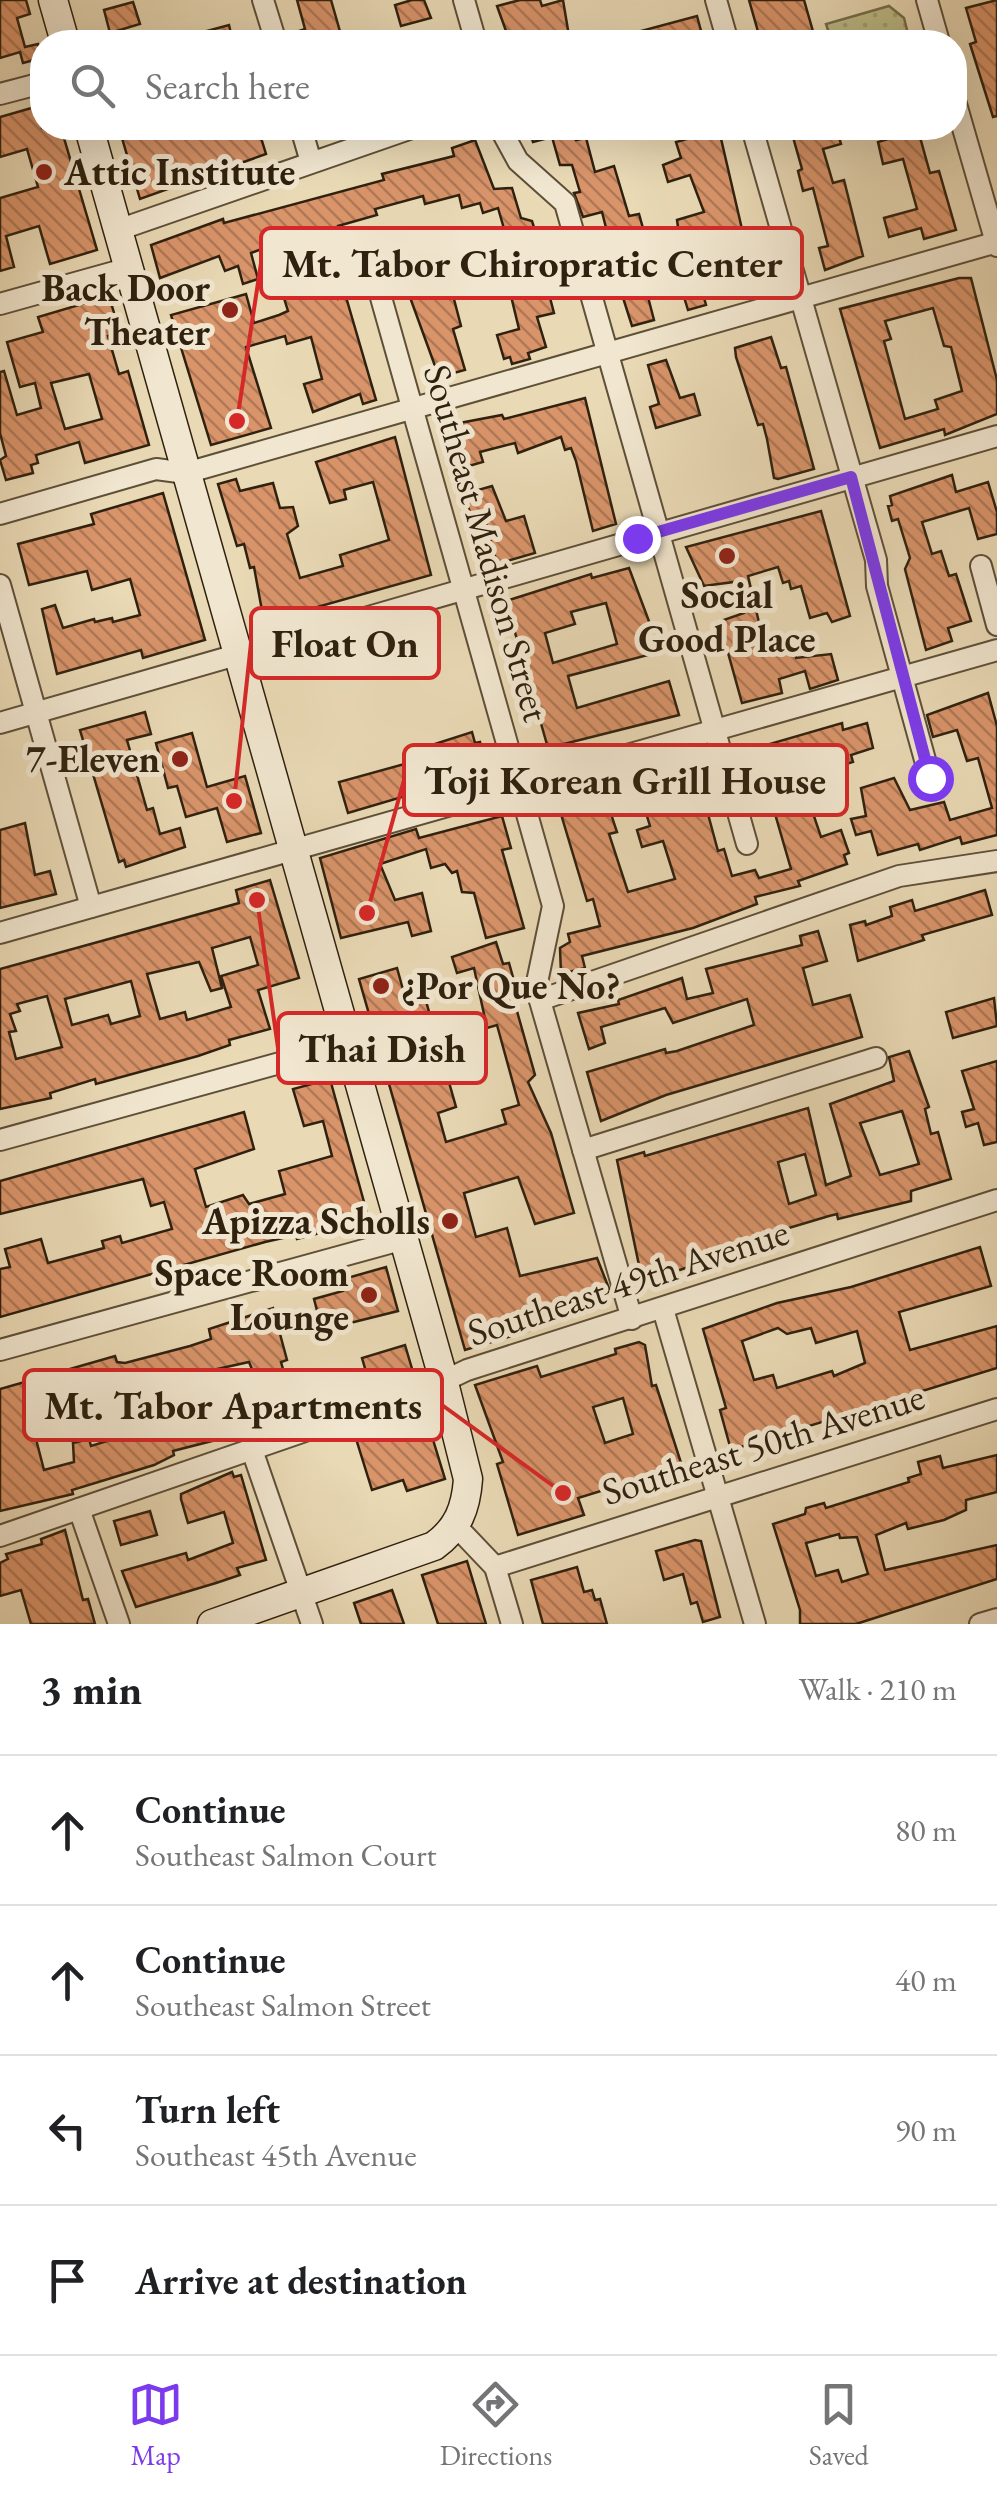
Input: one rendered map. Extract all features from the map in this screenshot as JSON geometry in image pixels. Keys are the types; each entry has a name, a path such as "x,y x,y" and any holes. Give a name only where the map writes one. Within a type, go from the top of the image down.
{"main road":[{"path":"52,0 61,30"},
{"path":"92,140 444,1381 468,1479 467,1498 456,1526 420,1553 212,1624"}],"street":[{"path":"263,0 272,30"},
{"path":"464,0 473,30"},
{"path":"716,0 725,30"},
{"path":"927,0 936,30"},
{"path":"0,94 30,85"},
{"path":"304,140 310,162"},
{"path":"118,230 376,140"},
{"path":"507,140 518,161 558,192 565,203 747,844"},
{"path":"755,140 876,560 877,586 930,778"},
{"path":"0,514 156,469 186,473 997,244 967,140"},
{"name":"Southeast Madison Street","path":"367,248 553,906 535,975 632,1319"},
{"path":"0,304 129,268"},
{"path":"0,724 463,586 997,436"},
{"path":"980,566 997,625"},
{"path":"0,585 90,907"},
{"path":"0,933 519,782 997,650"},
{"path":"540,1000 898,876 997,861"},
{"path":"0,1140 348,1044"},
{"path":"583,1150 876,1058"},
{"name":"Southeast 49th Avenue","path":"0,1536 444,1381 997,1200"},
{"path":"0,1350 404,1239"},
{"path":"664,1309 754,1624"},
{"name":"Southeast 50th Avenue","path":"495,1567 997,1410"},
{"path":"252,1450 312,1624"},
{"path":"79,1509 120,1624"},
{"path":"456,1526 495,1567 512,1624"},
{"path":"980,1624 997,1618"}],"shaded area":[{"path":"889,6 904,18 907,30 828,30 826,24"}],"building":[{"path":"0,0 26,0 30,14 17,18 25,47 30,46 30,61 23,63 20,52 0,58"},
{"path":"297,0 331,0 340,30 302,30 305,29"},
{"path":"424,0 431,18 401,26 395,5"},
{"path":"540,0 542,6 563,0 568,30 506,30 497,6"},
{"path":"749,0 804,0 813,30 758,30"},
{"path":"997,0 997,116 993,117 970,44 976,42 966,8"},
{"path":"133,2 140,24 109,30 104,10"},
{"path":"697,16 701,30 645,30"},
{"path":"30,108 30,140 65,140 97,250 50,264 39,226 6,236 14,267 0,271 0,198 38,187 27,149 0,157 0,117"},
{"path":"123,140 262,140 266,154 140,199"},
{"path":"475,140 494,189 512,188 521,218 532,221 549,274 544,275 554,313 537,317 546,347 528,353 530,359 512,364 510,357 504,359 497,335 519,329 503,263 479,269 475,256 509,246 498,208 483,213 480,203 462,208 459,195 425,204 423,196 375,209 377,215 338,226 339,236 279,250 275,244 251,253 258,279 243,284 238,266 225,271 219,256 160,278 151,245 223,219 224,223 384,180 382,174 454,156 452,148"},
{"path":"553,140 587,140 595,172 614,166 629,216 639,214 646,239 653,271 642,274 654,320 632,326 611,260 614,259 602,212 583,217 574,193 580,192 572,165 560,165"},
{"path":"721,140 745,242 749,241 764,289 741,295 736,280 712,287 702,242 681,248 677,220 704,212 690,175 668,182 663,165 681,158 676,142"},
{"path":"794,140 840,140 841,144 823,149 833,183 844,180 863,256 825,270 819,248 828,246 813,188 803,191 798,171 802,169"},
{"path":"921,140 930,173 939,171 956,230 924,239 921,228 889,237 884,218 917,209 903,159 883,164 878,142"},
{"path":"328,267 338,299 346,297 376,400 363,404 360,394 313,412 304,384 322,379 311,337 287,344 285,336 246,347 271,428 211,445 171,315 246,294 254,323 288,311 279,282"},
{"path":"971,278 997,380 997,414 945,435 944,429 880,448 840,309","holes":["933,308 944,346 951,347 962,391 935,400 938,409 905,419 884,341 891,339 885,321"]},
{"path":"699,279 706,305 688,310 680,284"},
{"path":"450,284 461,326 453,329 465,370 439,377 411,300 414,294"},
{"path":"109,296 120,333 108,336 119,374 128,371 149,445 85,463 79,442 36,455 38,463 31,465 33,473 6,480 0,460 6,456 0,433 0,372 4,371 17,415 41,408 35,383 20,387 7,342 43,332 38,317","holes":["89,374 102,419 65,429 51,383"]},
{"path":"771,337 781,368 786,367 814,469 778,479 774,478 763,424 758,425 735,348"},
{"path":"666,360 680,398 694,394 700,415 656,428 650,407 659,404 648,365"},
{"path":"585,398 616,524 593,531 576,461 571,448 565,450 561,437 518,453 515,443 480,452 483,462 462,468 449,425 502,415 504,419"},
{"path":"395,437 431,575 310,609 312,614 265,627 254,567 250,568 244,544 237,546 218,484 236,479 240,491 273,483 280,508 293,507 298,526 287,534 300,578 343,566 340,555 389,540 373,482 344,490 346,499 330,503 316,462"},
{"path":"952,475 956,492 988,482 997,512 997,534 978,539 969,508 922,522 932,554 941,551 949,576 956,574 971,621 948,628 952,641 926,650 905,569 910,558 898,519 892,521 888,506 892,505 890,496"},
{"path":"492,486 506,521 524,516 535,553 497,564 484,516 472,519 464,494"},
{"path":"163,493 205,640 143,658 141,650 57,674 42,609 55,605 63,628 94,619 95,622 112,618 113,622 140,615 130,579 92,590 87,571 29,585 18,544 94,524 91,514"},
{"path":"821,511 850,616 832,622 827,613 810,618 801,586 791,589 789,581 783,583 778,567 748,576 766,652 793,645 796,658 831,654 838,680 810,689 805,671 779,679 782,693 742,703 725,642 720,644 715,623 744,613 734,582 704,586 686,547"},
{"path":"629,568 650,624 643,626 652,654 568,676 577,708 669,681 679,715 548,748 506,601 591,574 592,578","holes":["606,603 617,644 553,663 545,633 575,624 571,612"]},
{"path":"988,693 997,726 997,835 962,844 960,837 920,850 918,844 878,855 871,831 856,835 851,819 866,816 861,788 894,778 910,810 944,802 950,820 992,808 978,758 967,761 957,730 933,737 927,715"},
{"path":"145,712 151,734 127,740 147,810 153,808 160,834 180,828 185,847 126,867 124,860 119,862 80,730"},
{"path":"842,723 843,730 867,723 873,748 851,755 853,762 832,767 827,750 795,760 821,837 841,830 849,853 844,855 847,864 798,881 800,886 755,897 757,904 693,928 582,956 585,968 561,974 560,948 570,942 568,934 600,926 593,899 587,901 555,794 692,755 718,851 724,849 732,876 755,870 759,878 791,869 762,769 755,771 749,750","holes":["641,797 650,826 637,830 642,847 663,841 675,879 628,892 609,834 617,832 608,805"]},
{"path":"472,732 475,743 480,742 487,772 348,813 339,782 419,760 416,750"},
{"path":"192,733 207,787 245,776 261,833 227,842 217,808 186,817 177,786 168,788 156,743"},
{"path":"502,816 511,848 502,850 524,928 486,938 474,893 462,892 457,871 452,873 445,864 431,868 426,849 380,864 395,900 422,893 431,931 412,936 408,922 341,938 320,858 416,829 419,838"},
{"path":"25,823 35,875 50,871 56,894 0,908 0,830"},
{"path":"270,880 299,978 258,990 270,1029 229,1040 230,1045 198,1056 96,1084 95,1079 50,1093 51,1098 0,1109 0,969 239,903 236,890","holes":["250,937 258,965 221,976 231,1007 187,1020 185,1012 160,1019 147,974 199,962 211,991 222,988 212,948","131,981 140,1016 111,1024 108,1015 72,1025 65,999","47,996 62,1047 16,1059 9,1032 16,1031 10,1014 20,1011 17,1004"]},
{"path":"985,890 992,915 922,935 924,940 858,961 850,925 865,921 866,925 892,916 890,907 912,900 915,911"},
{"path":"818,931 827,961 803,968 813,1005 850,995 862,1037 666,1095 601,1121 587,1072 665,1049 666,1053 677,1051 754,1025 747,999 673,1023 665,1008 601,1027 605,1043 589,1049 578,1013 619,1004 618,1000 682,978 687,999 713,993 706,969 802,945 800,936"},
{"path":"496,942 503,964 509,963 516,988 511,990 535,1075 528,1082 551,1133 574,1213 535,1224 518,1177 464,1193 476,1237 507,1228 520,1276 597,1258 610,1291 583,1306 533,1320 535,1329 465,1350 359,979 397,968 404,993 422,987 456,1107 438,1113 446,1142 506,1124 502,1110 519,1105 497,1025 487,1028 474,968 457,973 452,957"},
{"path":"994,998 997,1026 953,1038 946,1012"},
{"path":"909,1051 929,1107 925,1109 931,1134 938,1132 951,1179 911,1191 911,1201 838,1219 837,1214 782,1230 779,1240 766,1244 765,1240 677,1271 651,1277 648,1267 640,1270 617,1160 644,1152 645,1156 808,1108 826,1185 851,1176 830,1104 894,1081 889,1057","holes":["902,1111 919,1164 880,1175 860,1123","805,1154 816,1195 789,1204 778,1162"]},
{"path":"997,1061 997,1142 984,1145 978,1123 966,1127 962,1112 974,1109 962,1071"},
{"path":"330,1079 369,1220 297,1239 296,1235 265,1242 0,1317 0,1269 10,1267 5,1249 41,1239 48,1263 104,1248 102,1241 120,1236 122,1243 172,1229 164,1202 151,1206 143,1179 0,1214 0,1181 244,1112 254,1149 195,1169 206,1207 243,1195 249,1204 285,1194 279,1171 332,1156 323,1121 304,1126 293,1089"},
{"path":"980,1247 991,1286 899,1312 910,1350 997,1326 997,1368 731,1450 720,1410 726,1408 703,1329 777,1303 851,1287","holes":["778,1328 787,1334 811,1328 816,1343 857,1331 865,1363 834,1376 832,1371 777,1388 773,1375 754,1380 742,1341"]},
{"name":"Space Room Lounge","path":"386,1267 398,1311 322,1330 314,1299 343,1291 340,1280"},
{"path":"273,1308 287,1360 281,1362 295,1411 245,1425 247,1432 173,1451 174,1455 154,1465 72,1490 73,1494 0,1511 0,1389 115,1356 117,1362 125,1363 190,1346 211,1339 209,1329","holes":["249,1362 265,1401 214,1416 213,1412 183,1418 91,1446 89,1439 73,1443 74,1462 44,1470 30,1416 60,1408 62,1416 84,1409 81,1398 108,1389 111,1399 140,1394 173,1385 172,1379"]},
{"path":"639,1342 645,1345 652,1386 656,1385 682,1466 578,1498 584,1515 518,1535 497,1464 503,1462 475,1385 537,1366 541,1377 616,1354 615,1349","holes":["623,1398 633,1434 605,1443 593,1407"]},
{"path":"405,1345 415,1379 372,1392 362,1358"},
{"path":"423,1407 445,1479 407,1491 403,1480 372,1490 353,1429"},
{"path":"997,1455 997,1492 966,1500 966,1510 944,1520 908,1529 906,1523 876,1535 885,1570 997,1545 997,1579 856,1624 800,1624 800,1610 773,1524 805,1514 806,1508 824,1503 826,1508 909,1482 908,1478 921,1474 918,1462 940,1456 943,1468","holes":["839,1534 840,1538 857,1537 868,1574 842,1582 838,1570 816,1576 806,1543"]},
{"path":"232,1472 234,1477 241,1475 266,1560 237,1568 240,1575 136,1607 122,1571 186,1553 188,1560 233,1543 224,1512 188,1523 181,1499 181,1494"},
{"path":"150,1511 157,1535 121,1545 114,1521"},
{"path":"65,1530 83,1600 88,1599 95,1624 31,1624 21,1590 0,1596 0,1563 8,1559 6,1554 42,1544 41,1539"},
{"path":"701,1541 720,1617 703,1622 697,1602 691,1604 683,1574 664,1580 656,1551"},
{"path":"467,1561 486,1624 438,1624 422,1575"},
{"path":"577,1567 584,1592 592,1590 595,1600 600,1599 607,1624 543,1624 531,1580"},
{"path":"392,1590 404,1624 361,1624 354,1603"}],"place":[{"name":"Attic Institute","path":"44,172"},
{"name":"Back Door Theater","path":"230,310"},
{"name":"Mt. Tabor Chiropratic Center","path":"237,421"},
{"name":"Social Good Place","path":"727,556"},
{"name":"7-Eleven","path":"180,759"},
{"name":"Float On","path":"234,801"},
{"name":"Thai Dish","path":"257,900"},
{"name":"Toji Korean Grill House","path":"367,913"},
{"name":"¿Por Que No?","path":"381,986"},
{"name":"Apizza Scholls","path":"450,1221"},
{"name":"Space Room Lounge","path":"369,1295"},
{"name":"Mt. Tabor Apartments","path":"563,1493"}],"route":[{"path":"637,538 851,477 876,560 877,586 930,778"}]}
